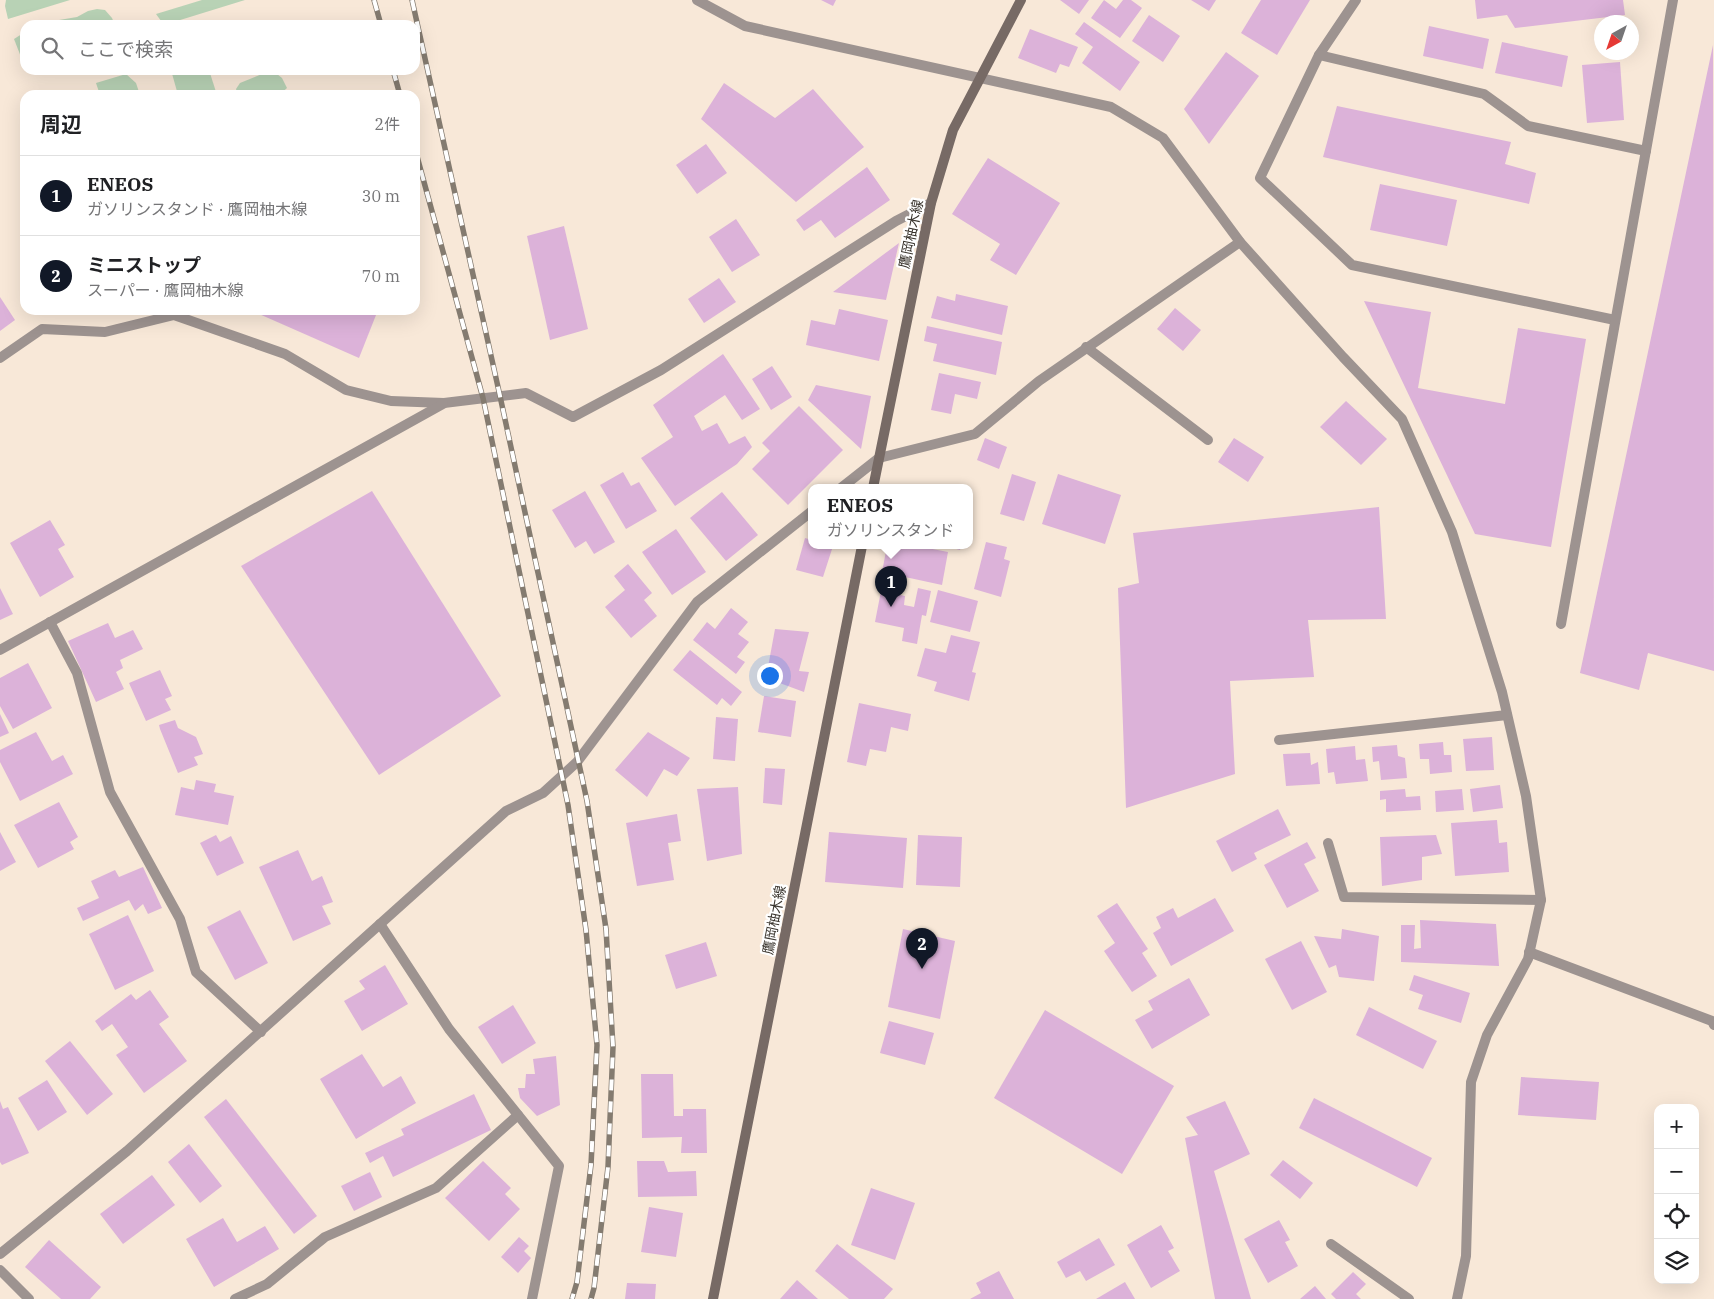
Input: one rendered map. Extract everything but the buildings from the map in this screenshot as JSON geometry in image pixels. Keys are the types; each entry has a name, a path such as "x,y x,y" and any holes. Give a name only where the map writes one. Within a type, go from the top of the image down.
{"main road":[{"name":"鷹岡柚木線","path":"874,484 931,203 953,130 1021,0"},
{"name":"鷹岡柚木線","path":"713,1299 861,549"}],"street":[{"path":"697,0 745,26 1111,107 1163,138 1240,242 1343,357 1402,419 1452,532 1502,692 1526,796 1541,900 1528,958 1488,1035 1471,1082 1466,1256 1457,1299"},
{"path":"1356,0 1319,55 1260,178 1352,265 1615,320"},
{"path":"1560,624 1673,0"},
{"path":"1319,55 1484,94 1528,126 1646,151"},
{"path":"0,358 42,329 105,332 174,315 285,354 346,390 391,401 444,403 526,393 573,417 661,370 896,222 931,203"},
{"path":"846,484 879,458 975,434 1038,381 1240,242"},
{"path":"1086,347 1208,440"},
{"path":"0,650 444,403"},
{"path":"0,1254 127,1151 506,811 543,793 578,762 698,602 808,514"},
{"path":"50,622 77,673 110,792 180,918 196,972 260,1032"},
{"path":"1279,740 1508,715"},
{"path":"1328,843 1344,897 1541,900"},
{"path":"380,924 449,1029 559,1166 532,1299"},
{"path":"1529,952 1712,1021 1714,1025"},
{"path":"235,1299 267,1284 325,1237 436,1188 518,1115"},
{"path":"1331,1244 1408,1299"},
{"path":"0,1270 29,1299"}],"green space":[{"path":"6,0 70,0 8,19 5,6"},
{"path":"202,0 245,0 180,20 160,20 156,14"},
{"path":"105,10 113,20 59,20 77,17 88,11"},
{"path":"20,35 20,54 14,39"},
{"path":"127,75 136,83 138,90 98,90 96,83"},
{"path":"172,75 211,75 215,90 177,90"},
{"path":"260,75 278,75 287,88 285,90 236,90 240,83"}],"railway":[{"path":"374,0 380,20"},
{"path":"412,0 416,20"},
{"path":"420,36 587,801 606,929 613,1047 608,1167 594,1288 591,1299"},
{"path":"394,75 399,90"},
{"path":"420,167 483,398 568,805 586,930 597,1045 591,1165 577,1282 572,1299"}],"place":[{"name":"ENEOS","path":"891,607"},
{"name":"ミニストップ","path":"922,969"}]}
